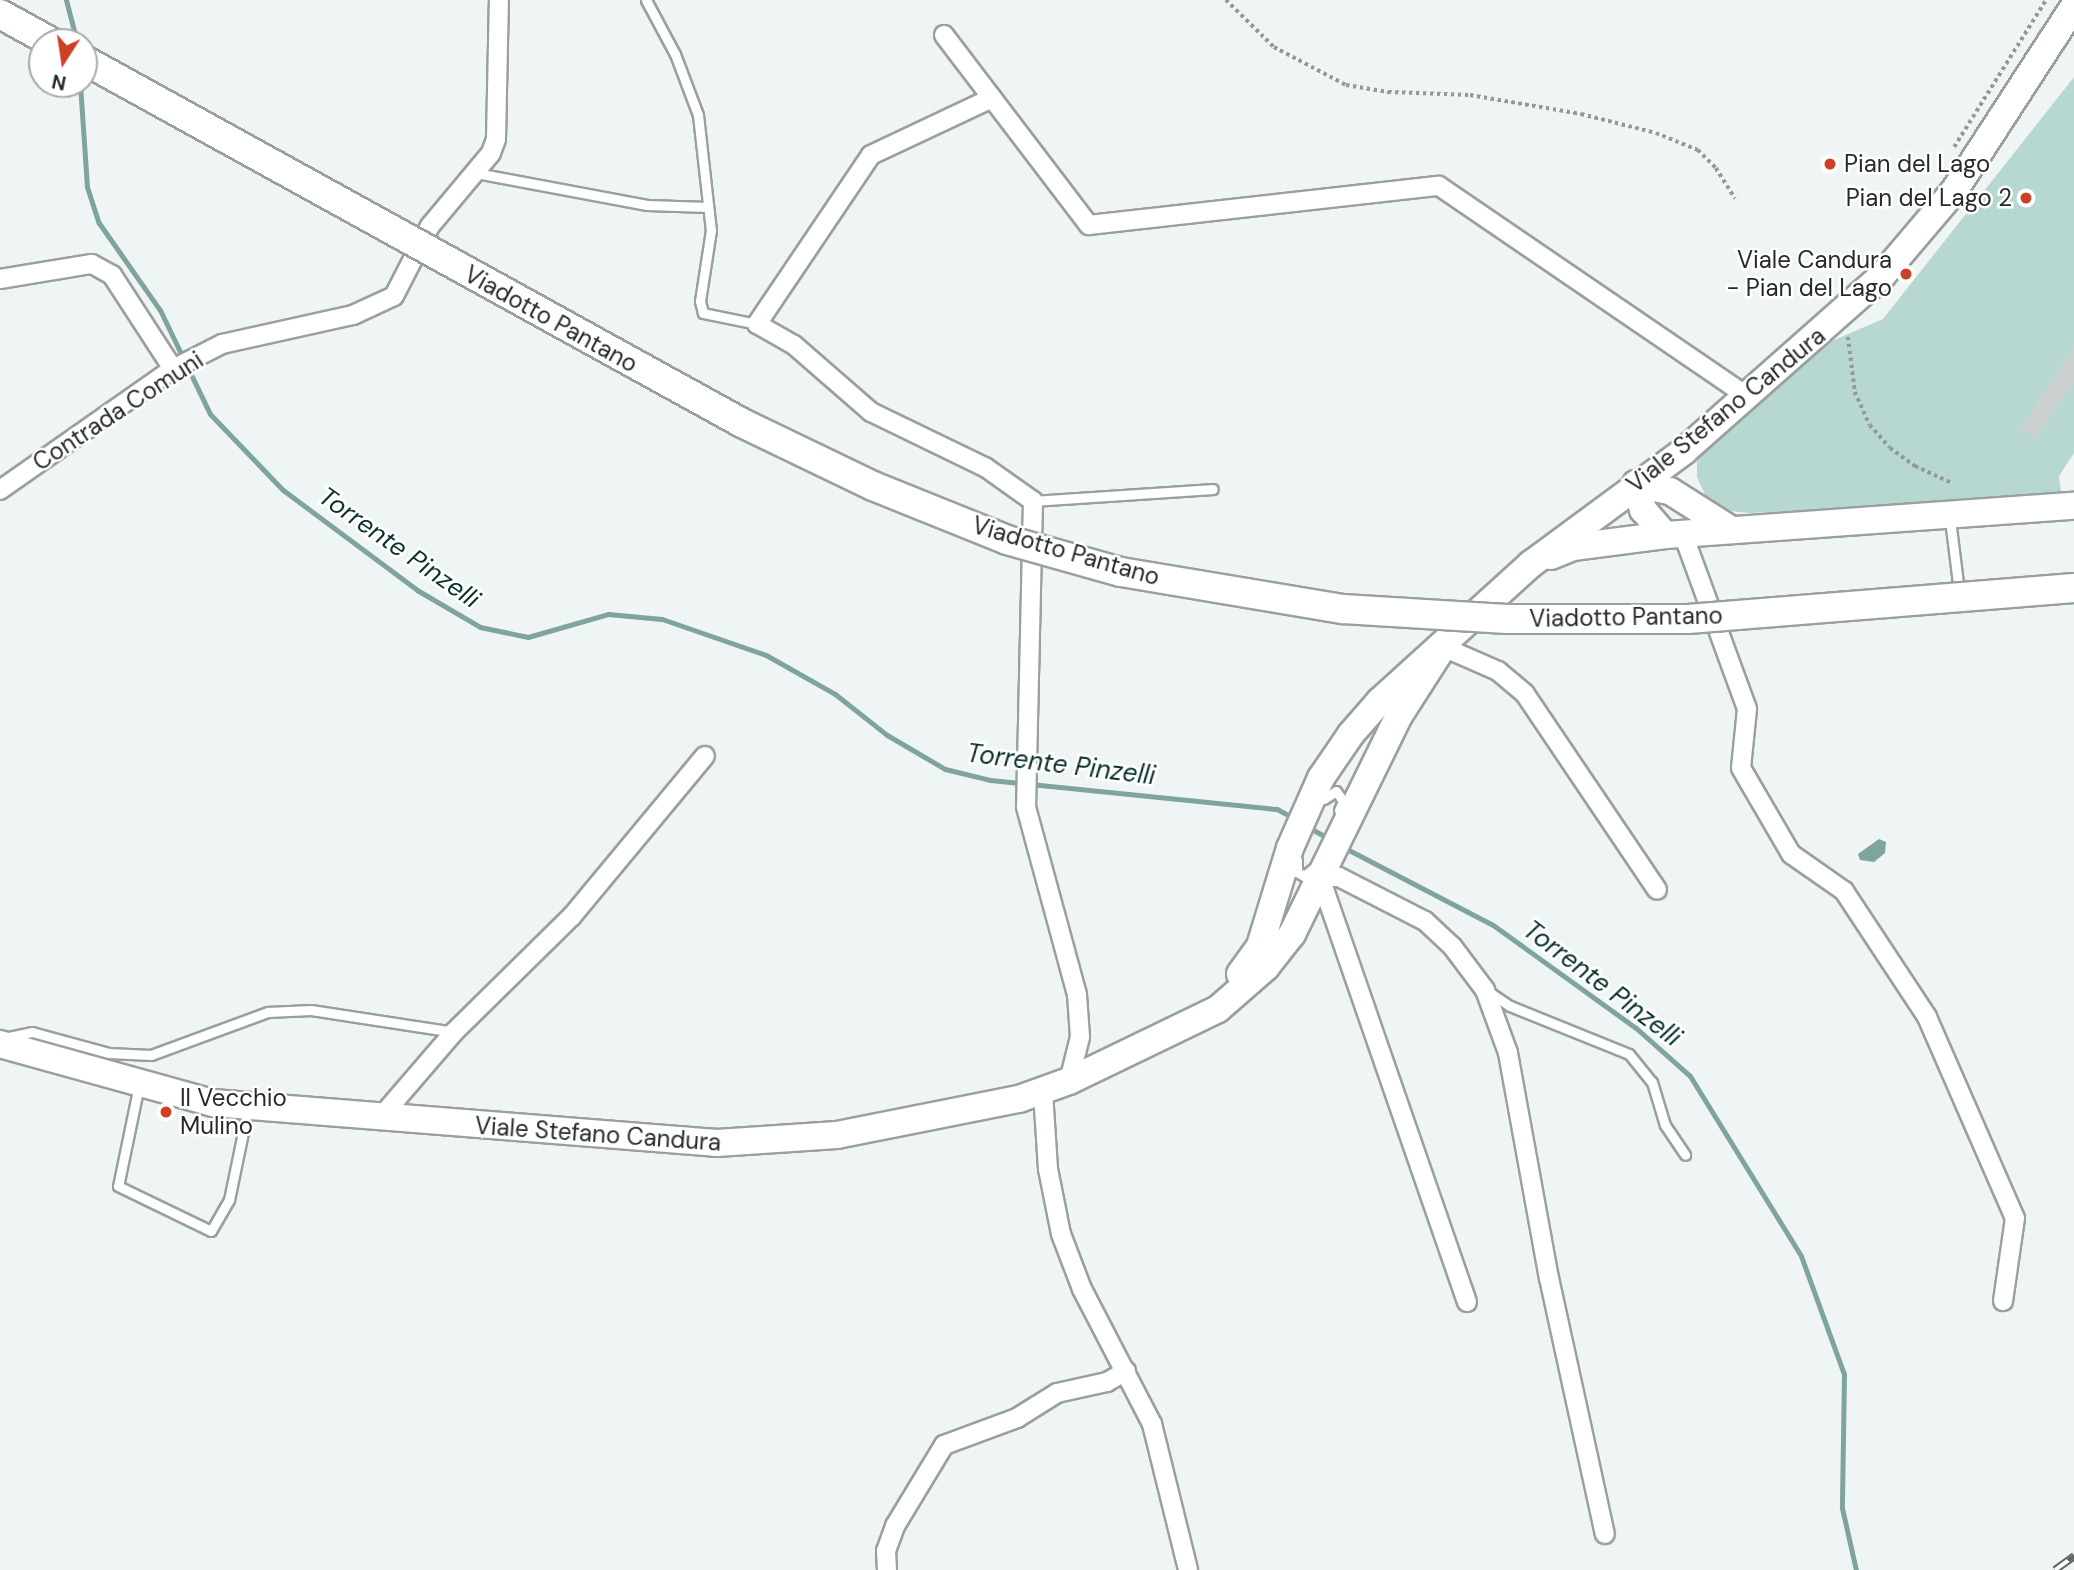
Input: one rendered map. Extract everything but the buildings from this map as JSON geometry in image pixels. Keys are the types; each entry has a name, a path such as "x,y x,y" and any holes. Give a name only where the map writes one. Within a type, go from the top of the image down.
{"main road":[{"name":"Viale Stefano Candura","path":"1184,1025 1234,982 1260,946 1306,825 1351,734 1380,701 1443,647 1531,564 1684,451 1844,313 1954,191 2074,6"},
{"path":"0,14 28,29"},
{"name":"Viadotto Pantano","path":"98,68 743,423 873,486 1007,540 1121,572 1343,609 1507,619 1688,619 2074,588"},
{"path":"1684,451 1683,481 1689,503"},
{"path":"1674,535 1643,510 1636,484 1670,491 1730,529"},
{"path":"1531,564 1573,547 1730,529 2074,506"},
{"name":"Viale Stefano Candura","path":"0,1042 139,1085 248,1107 594,1136 755,1142 837,1135 1043,1091 1184,1025 1234,997 1266,967 1292,934 1332,842 1400,714 1443,647"}],"street":[{"name":"Contrada Comuni","path":"0,489 173,369 222,344 379,306 394,296 415,252 450,199 476,173 496,139 499,0"},
{"path":"944,35 1089,225 1439,186 1748,397"},
{"path":"992,97 871,155 757,324 794,345 871,412 985,467 1033,501 1026,807 1077,995 1080,1037 1069,1081"},
{"path":"0,279 92,264 112,275 173,369"},
{"path":"1674,535 1747,709 1741,768 1791,854 1844,891 1927,1017 2015,1218 2003,1301"},
{"path":"1443,647 1498,671 1525,694 1657,890"},
{"path":"380,1118 454,1032 572,916 705,756"},
{"path":"1332,842 1339,877 1425,921 1452,946 1485,990 1508,1053 1549,1279 1605,1534"},
{"path":"1332,842 1466,1302"},
{"path":"1043,1091 1048,1169 1061,1234 1082,1289 1126,1371 1163,1456 1170,1506 1188,1570"},
{"path":"887,1570 886,1551 895,1526 944,1445 1017,1418 1057,1393 1107,1382 1126,1371"}],"lane":[{"path":"646,0 675,54 698,115 711,230 700,301 703,313 757,324"},
{"path":"476,173 647,205 708,207"},
{"path":"1033,501 1213,489"},
{"path":"1949,513 1958,583"},
{"path":"1336,791 1343,801 1332,842 1311,874 1304,877 1297,872 1306,825 1327,793 1336,791"},
{"path":"1485,990 1510,1006 1629,1054 1652,1082 1665,1125 1685,1155"},
{"path":"0,1042 12,1033 33,1032 109,1052 151,1055 228,1024 290,1010 454,1032"},
{"path":"139,1085 118,1186 211,1231 229,1200 248,1107"}],"path":[{"path":"1226,0 1274,47 1346,85 1388,92 1469,96 1581,114 1656,133 1698,150 1716,168 1735,199"},
{"path":"1948,158 2046,0"},
{"path":"1844,313 1855,392 1870,425 1907,460 1952,483"}],"shaded area":[{"path":"2074,77 2074,453 2059,476 2062,498 1748,513 1731,511 1707,499 1697,477 1697,461 1703,453 1825,344 1883,319"},
{"path":"1879,839 1886,842 1885,853 1874,862 1860,860 1858,854"}],"waterway":[{"name":"Torrente Pinzelli","path":"66,0 73,28"},
{"name":"Torrente Pinzelli","path":"81,98 87,187 99,223 160,310 210,414 283,490 417,590 480,627 528,637 608,614 662,619 766,655 835,694 887,735 945,769 990,780 1277,809 1295,819"},
{"name":"Torrente Pinzelli","path":"1306,826 1331,840"},
{"name":"Torrente Pinzelli","path":"1343,847 1493,925 1636,1028 1690,1076 1801,1256 1844,1374 1842,1508 1856,1570"}],"railway":[{"path":"2055,1570 2074,1556"}],"place":[{"name":"Pian del Lago","path":"1830,164"},
{"name":"Pian del Lago 2","path":"2026,198"},
{"name":"Viale Candura - Pian del Lago","path":"1906,274"},
{"name":"Il Vecchio Mulino","path":"166,1112"}]}
